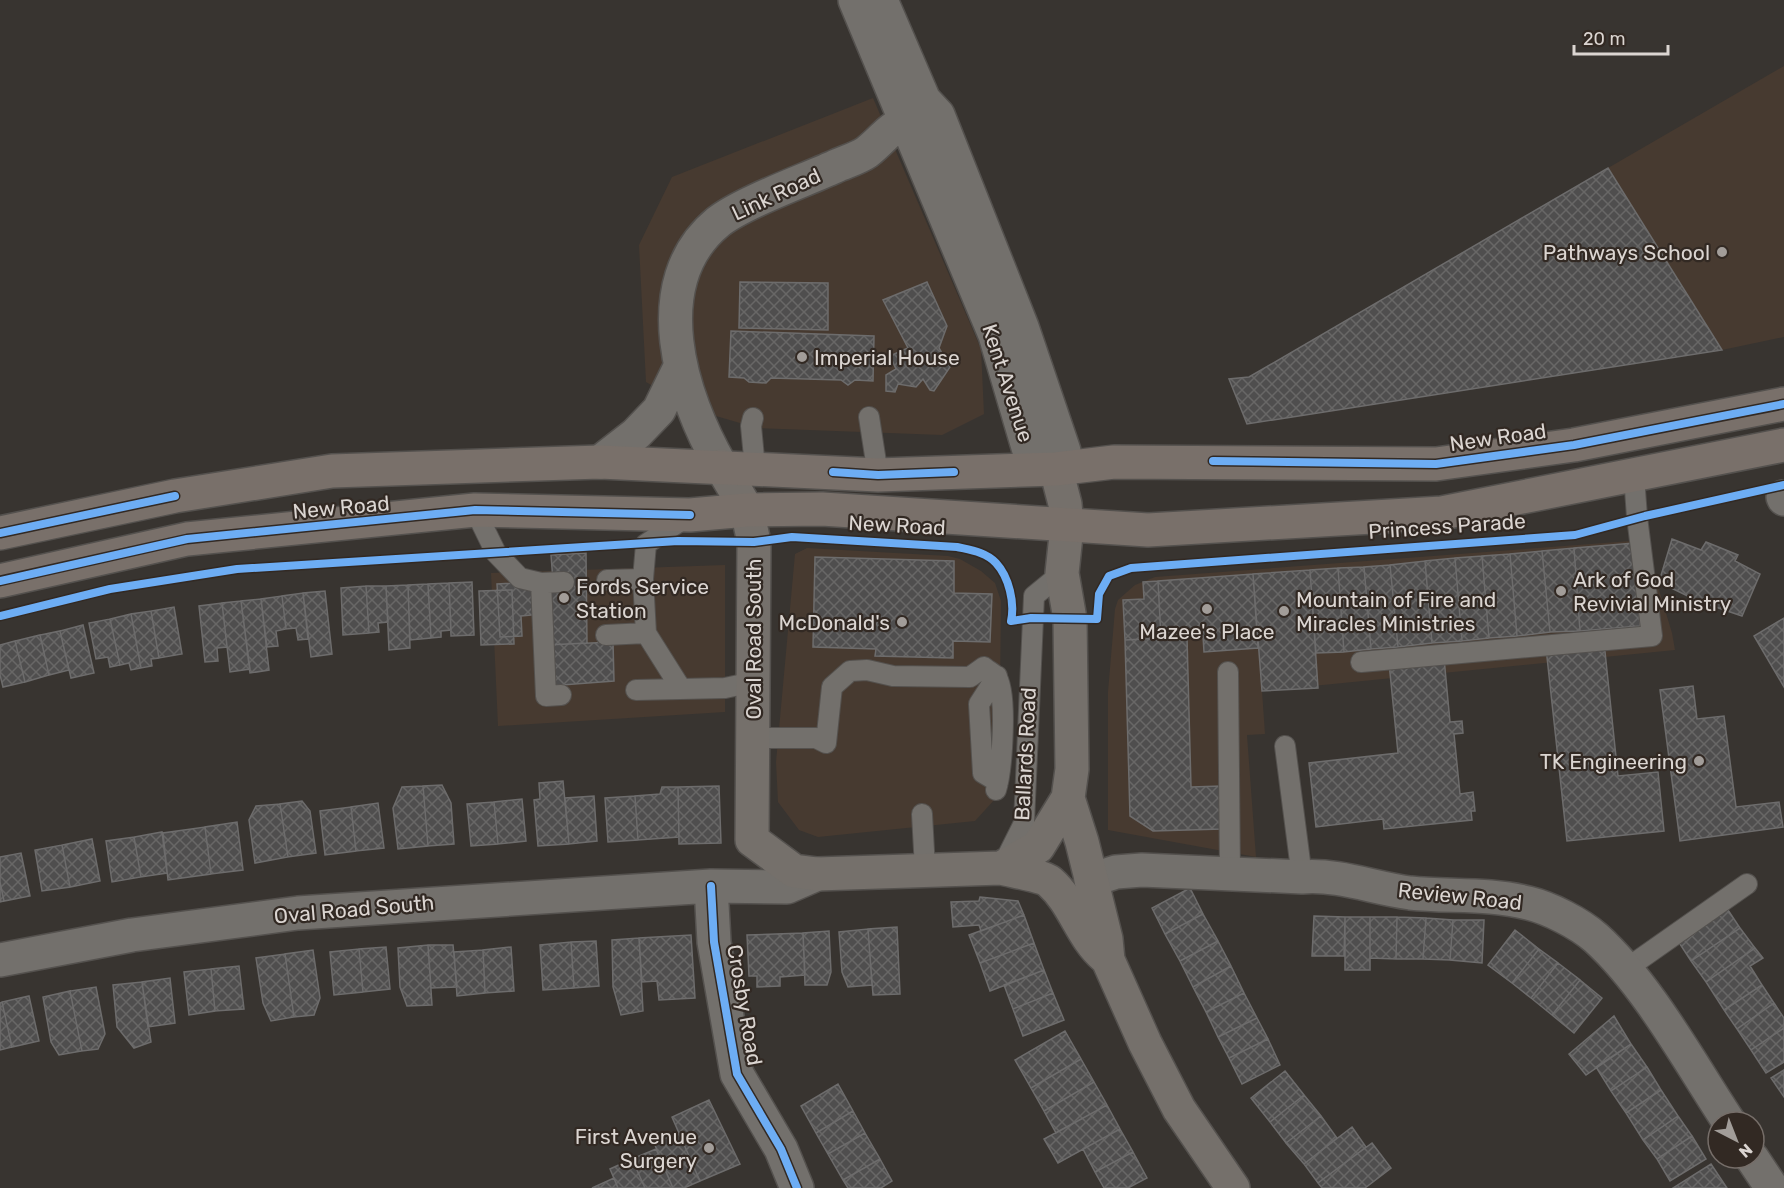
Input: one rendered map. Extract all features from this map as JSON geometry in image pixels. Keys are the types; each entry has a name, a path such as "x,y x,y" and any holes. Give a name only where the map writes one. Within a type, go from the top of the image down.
{"main road":[{"name":"New Road","path":"0,533 175,496 333,471 600,462 878,474 1056,470 1114,462 1436,464 1574,445 1784,404"},
{"name":"New Road","path":"0,581 187,539 475,510 690,515 747,510 822,509 1148,530 1442,513 1784,445"},
{"path":"721,466 747,510"},
{"path":"1056,470 1065,504 1067,526"},
{"name":"Oval Road South","path":"747,510 755,568 752,840 794,871 817,874 1001,868 1038,847 1068,798"},
{"name":"Ballards Road","path":"1067,526 1062,573 1070,619 1072,769 1068,798 1091,880 1108,960 1145,1043 1179,1109 1233,1188"},
{"name":"Ballards Road","path":"1001,868 1050,881 1091,946 1108,960"}],"street":[{"name":"Kent Avenue","path":"855,0 929,119 1023,327 1064,451 1056,470"},
{"name":"Kent Avenue","path":"881,0 924,100 929,119"},
{"name":"Kent Avenue","path":"901,0 940,91 929,119"},
{"name":"Link Road","path":"721,466 706,440 680,367 676,339 678,292 691,255 719,222 740,210 865,153 891,128 929,119"},
{"path":"600,462 636,434 659,410 680,367"},
{"name":"Oval Road South","path":"711,886 745,867 752,840"},
{"name":"Review Road","path":"1091,880 1104,874 1125,871 1230,872 1302,877 1324,875 1409,893 1488,897 1528,903 1576,924 1595,937 1626,969 1721,1110"},
{"name":"Oval Road South","path":"0,960 132,935 297,913 711,886 787,886 817,874"},
{"name":"Crosby Road","path":"711,886 714,942 737,1074 781,1149 797,1188"},
{"path":"1760,1170 1772,1188"}],"lane":[{"path":"868,417 878,474"},
{"path":"753,418 751,426 755,468"},
{"path":"1361,662 1652,636 1634,476"},
{"path":"475,510 496,553 520,578 541,583 564,582"},
{"path":"680,687 646,633 643,579 645,544 690,515"},
{"name":"Ballards Road","path":"1001,868 1024,823 1034,596 1062,573"},
{"path":"607,580 643,579"},
{"path":"541,583 551,637 546,696 561,695"},
{"path":"606,635 646,633"},
{"path":"752,738 816,738 826,743 832,687 850,671 867,670 893,676 970,677 984,667 996,676 979,704 983,774 997,786"},
{"path":"1228,672 1230,872"},
{"path":"636,690 680,687 725,688 753,682"},
{"path":"1285,746 1302,877"},
{"path":"922,814 925,869"},
{"path":"1626,969 1747,884"}],"shaded area":[{"name":"Pathways School","path":"1784,66 1784,337 1722,350 1608,168"},
{"path":"873,98 981,349 984,414 942,435 757,428 692,409 646,382 639,245 672,177"},
{"path":"1644,540 1675,650 1262,691 1265,734 1247,735 1256,857 1108,830 1108,692 1115,609 1118,600 1135,585 1155,577"},
{"path":"807,548 948,556 960,559 981,571 995,583 1001,601 999,784 995,799 975,821 818,837 799,830 778,802 776,762 795,554"},
{"path":"725,565 725,712 498,726 491,573"}],"building":[{"path":"1608,168 1722,350 1247,424 1229,379 1249,377"},
{"path":"740,282 828,283 828,330 739,328"},
{"path":"927,282 947,326 939,348 950,367 934,391 930,390 923,379 916,387 898,384 895,392 886,391 886,375 896,369 890,356 908,348 883,300"},
{"name":"Imperial House","path":"731,331 874,336 873,381 855,380 848,385 841,380 771,378 766,383 729,377"},
{"path":"1672,539 1701,550 1706,542 1738,555 1735,561 1760,574 1742,616 1698,601 1659,582"},
{"path":"1634,543 1640,626 1580,631 1574,548"},
{"name":"Ark of God Revivial Ministry","path":"1574,548 1580,631 1550,632 1542,551"},
{"path":"1542,551 1550,632 1517,636 1510,554"},
{"path":"586,553 587,643 546,645 542,614 521,616 522,636 500,637 497,584 553,581 551,555"},
{"path":"1510,554 1517,636 1489,638 1482,556"},
{"path":"1482,556 1489,638 1462,641 1455,558"},
{"name":"McDonald's","path":"815,557 954,561 954,593 992,594 990,642 953,641 953,658 875,656 876,649 813,647"},
{"path":"1455,558 1462,641 1432,643 1425,561"},
{"path":"1425,561 1432,643 1398,647 1390,565"},
{"path":"1390,565 1398,647 1371,649 1364,567"},
{"path":"1364,567 1371,649 1344,652 1338,568"},
{"path":"1338,568 1344,652 1316,653 1310,570"},
{"name":"Mountain of Fire and Miracles Ministries","path":"1310,570 1318,688 1262,691 1253,574"},
{"name":"Mazee's Place","path":"1253,574 1258,648 1204,652 1203,636 1161,638 1158,581"},
{"path":"1158,581 1161,638 1125,640 1123,600 1144,599 1143,582"},
{"path":"472,582 474,635 451,636 449,583"},
{"path":"449,583 451,630 441,631 441,637 431,638 428,584"},
{"path":"428,584 431,638 410,640 408,585"},
{"path":"408,585 410,648 389,650 386,586"},
{"path":"366,586 369,633 343,635 341,588"},
{"path":"366,586 386,586 388,622 378,623 379,632 369,633"},
{"path":"512,590 514,644 481,645 479,591"},
{"path":"325,591 332,654 311,657 303,593"},
{"path":"303,593 308,639 298,640 296,628 286,629 282,596"},
{"path":"282,596 286,629 276,631 278,646 267,647 261,599"},
{"path":"261,599 269,670 250,673 241,601"},
{"path":"241,601 250,669 230,672 222,603"},
{"path":"222,603 227,647 217,648 218,661 205,662 199,606"},
{"path":"174,607 182,654 159,658 151,611"},
{"path":"151,611 159,658 151,659 152,666 141,668 131,614"},
{"path":"131,614 141,668 131,670 129,663 120,665 110,619"},
{"path":"1784,618 1784,687 1754,636"},
{"path":"110,619 120,665 110,667 108,657 96,659 89,623"},
{"path":"83,625 94,673 71,678 60,631"},
{"path":"60,631 69,670 49,675 40,635"},
{"path":"40,635 49,675 25,682 15,641"},
{"path":"1187,637 1191,787 1221,786 1222,829 1153,831 1130,816 1125,640"},
{"path":"15,641 25,682 3,687 0,675 0,645"},
{"path":"613,642 614,681 549,686 546,645"},
{"path":"1604,642 1618,776 1658,772 1664,831 1567,841 1546,648"},
{"path":"1444,658 1450,722 1462,721 1463,733 1454,734 1460,794 1473,792 1475,811 1471,811 1472,820 1384,829 1383,819 1316,827 1309,763 1398,753 1389,663"},
{"name":"TK Engineering","path":"1693,686 1697,719 1724,716 1736,807 1779,802 1783,827 1680,841 1660,690"},
{"path":"563,781 569,844 538,846 534,800 540,799 539,783"},
{"path":"442,785 451,803 454,844 428,846 423,786"},
{"path":"423,786 428,846 398,849 393,808 402,787"},
{"path":"719,786 721,843 679,844 678,787"},
{"path":"662,787 678,787 679,837 638,840 635,796 660,794"},
{"path":"594,796 597,841 569,844 565,798"},
{"path":"635,796 638,840 608,842 605,798"},
{"path":"522,799 526,841 498,844 494,802"},
{"path":"302,801 310,811 316,853 288,857 280,804"},
{"path":"494,802 498,844 471,846 467,804"},
{"path":"378,803 384,848 356,851 351,807"},
{"path":"280,804 288,857 255,863 249,820 256,806"},
{"path":"351,807 356,851 325,855 320,811"},
{"path":"237,822 243,870 211,874 205,827"},
{"path":"205,827 211,874 168,880 163,833"},
{"path":"162,832 167,873 141,877 134,837"},
{"path":"134,837 141,877 112,882 106,841"},
{"path":"92,839 100,881 70,887 62,845"},
{"path":"62,845 70,887 42,891 35,850"},
{"path":"21,853 30,896 4,901 0,882 0,857"},
{"path":"0,882 4,901 0,902"},
{"path":"1190,888 1203,914 1165,934 1152,908"},
{"path":"980,897 1018,901 1024,915 981,931 979,925 953,927 951,902 979,901"},
{"path":"1724,904 1740,928 1691,961 1676,938"},
{"path":"1203,914 1218,941 1180,961 1165,934"},
{"path":"1024,915 1034,943 980,963 969,935"},
{"path":"1314,916 1345,917 1344,956 1312,956"},
{"path":"1345,917 1370,917 1370,970 1345,970"},
{"path":"1370,917 1397,917 1396,959 1370,958"},
{"path":"1397,917 1426,918 1423,959 1396,959"},
{"path":"1426,918 1453,920 1450,960 1423,959"},
{"path":"1453,920 1484,920 1482,963 1450,960"},
{"path":"897,927 900,994 873,995 868,929"},
{"path":"1740,928 1755,948 1706,982 1691,961"},
{"path":"868,929 872,985 848,987 842,972 839,932"},
{"path":"1515,930 1539,949 1512,983 1488,965"},
{"path":"829,931 831,972 827,985 805,985 803,933"},
{"path":"803,933 805,975 780,977 780,986 757,987 757,976 749,976 747,935"},
{"path":"691,935 695,998 659,1000 657,981 642,982 639,938"},
{"path":"639,938 643,1011 621,1015 613,987 612,940"},
{"path":"596,941 599,986 574,988 571,942"},
{"path":"1218,941 1231,966 1193,987 1180,961"},
{"path":"571,942 574,988 543,990 540,945"},
{"path":"1034,943 1044,970 990,991 980,963"},
{"path":"428,945 432,1005 407,1006 400,987 398,948"},
{"path":"428,945 453,945 457,987 431,988"},
{"path":"386,947 390,989 363,992 359,949"},
{"path":"511,947 514,991 485,993 483,950"},
{"path":"1755,948 1763,958 1750,966 1762,985 1724,1010 1706,982"},
{"path":"359,949 363,992 334,995 330,952"},
{"path":"1539,949 1558,963 1531,998 1512,983"},
{"path":"313,950 320,998 314,1015 294,1017 285,954"},
{"path":"483,950 485,993 457,996 454,952"},
{"path":"285,954 294,1017 271,1021 263,1003 256,958"},
{"path":"1558,963 1580,980 1552,1015 1531,998"},
{"path":"239,966 244,1009 215,1011 211,969"},
{"path":"1231,966 1244,993 1206,1012 1193,987"},
{"path":"211,969 215,1011 189,1015 184,972"},
{"path":"1044,970 1053,993 1013,1009 1004,985"},
{"path":"170,978 175,1023 148,1027 142,982"},
{"path":"1580,980 1602,998 1574,1033 1552,1015"},
{"path":"142,982 151,1042 134,1048 117,1027 113,985"},
{"path":"1762,985 1774,1003 1737,1029 1724,1010"},
{"path":"96,987 105,1034 98,1049 82,1051 70,991"},
{"path":"70,991 82,1051 59,1055 51,1042 43,997"},
{"path":"1053,993 1064,1020 1023,1036 1013,1009"},
{"path":"1244,993 1257,1018 1218,1037 1206,1012"},
{"path":"29,996 39,1041 12,1047 2,1002"},
{"path":"2,1002 12,1047 0,1050 0,1003"},
{"path":"1774,1003 1784,1018 1784,1028 1751,1050 1737,1029"},
{"path":"1614,1016 1631,1044 1586,1075 1569,1054"},
{"path":"1257,1018 1268,1039 1229,1058 1218,1037"},
{"path":"1784,1028 1784,1062 1766,1073 1751,1050"},
{"path":"1065,1031 1081,1059 1031,1088 1015,1060"},
{"path":"1268,1039 1280,1065 1242,1084 1229,1058"},
{"path":"1631,1044 1647,1067 1611,1091 1596,1067"},
{"path":"1081,1059 1094,1082 1044,1111 1031,1088"},
{"path":"1647,1067 1661,1090 1626,1113 1611,1091"},
{"path":"1784,1070 1784,1097 1771,1078"},
{"path":"1285,1071 1304,1095 1270,1122 1251,1098"},
{"path":"1094,1082 1107,1105 1056,1133 1044,1111"},
{"path":"838,1084 853,1111 816,1133 801,1106"},
{"path":"1661,1090 1678,1116 1643,1140 1626,1113"},
{"path":"1304,1095 1321,1116 1286,1143 1270,1122"},
{"name":"First Avenue Surgery","path":"709,1100 740,1164 700,1181 672,1117"},
{"path":"1107,1105 1120,1129 1058,1163 1044,1139"},
{"path":"853,1111 865,1133 828,1154 816,1133"},
{"path":"1321,1116 1337,1138 1304,1164 1286,1143"},
{"path":"1678,1116 1692,1136 1657,1159 1643,1140"},
{"path":"1352,1127 1366,1147 1318,1183 1304,1164"},
{"path":"1120,1129 1133,1152 1095,1172 1083,1149"},
{"path":"679,1133 700,1181 684,1188 673,1188 654,1143"},
{"path":"865,1133 880,1159 843,1180 828,1154"},
{"path":"1692,1136 1706,1159 1670,1181 1657,1159"},
{"path":"1372,1143 1391,1168 1365,1188 1322,1188 1318,1183"},
{"path":"656,1149 673,1188 645,1188 632,1159"},
{"path":"1133,1152 1147,1178 1128,1188 1104,1188 1095,1172"},
{"path":"632,1159 645,1188 618,1188 610,1169"},
{"path":"880,1159 892,1181 881,1188 848,1188 843,1180"},
{"path":"1706,1167 1706,1170 1715,1170 1727,1188 1673,1188"},
{"path":"614,1178 618,1188 592,1188"}],"cycle path":[{"path":"1213,461 1436,464 1574,445 1784,404"},
{"path":"833,472 878,475 954,472"},
{"name":"Princess Parade","path":"0,616 110,589 237,569 678,541 754,542 792,537 957,547 972,550 992,559 1001,569 1008,583 1011,598 1011,621 1031,618 1097,619 1099,594 1109,576 1131,568 1575,535 1645,516 1784,485"},
{"path":"0,533 175,496"},
{"path":"0,581 187,539 475,510 690,515"},
{"path":"711,886 714,942 737,1074 781,1149 797,1188"}],"place":[{"name":"Pathways School","path":"1722,252"},
{"name":"Imperial House","path":"802,357"},
{"name":"Ark of God Revivial Ministry","path":"1561,591"},
{"name":"Fords Service Station","path":"564,598"},
{"name":"Mazee's Place","path":"1207,609"},
{"name":"Mountain of Fire and Miracles Ministries","path":"1284,611"},
{"name":"McDonald's","path":"902,622"},
{"name":"TK Engineering","path":"1699,761"},
{"name":"First Avenue Surgery","path":"709,1148"}]}
